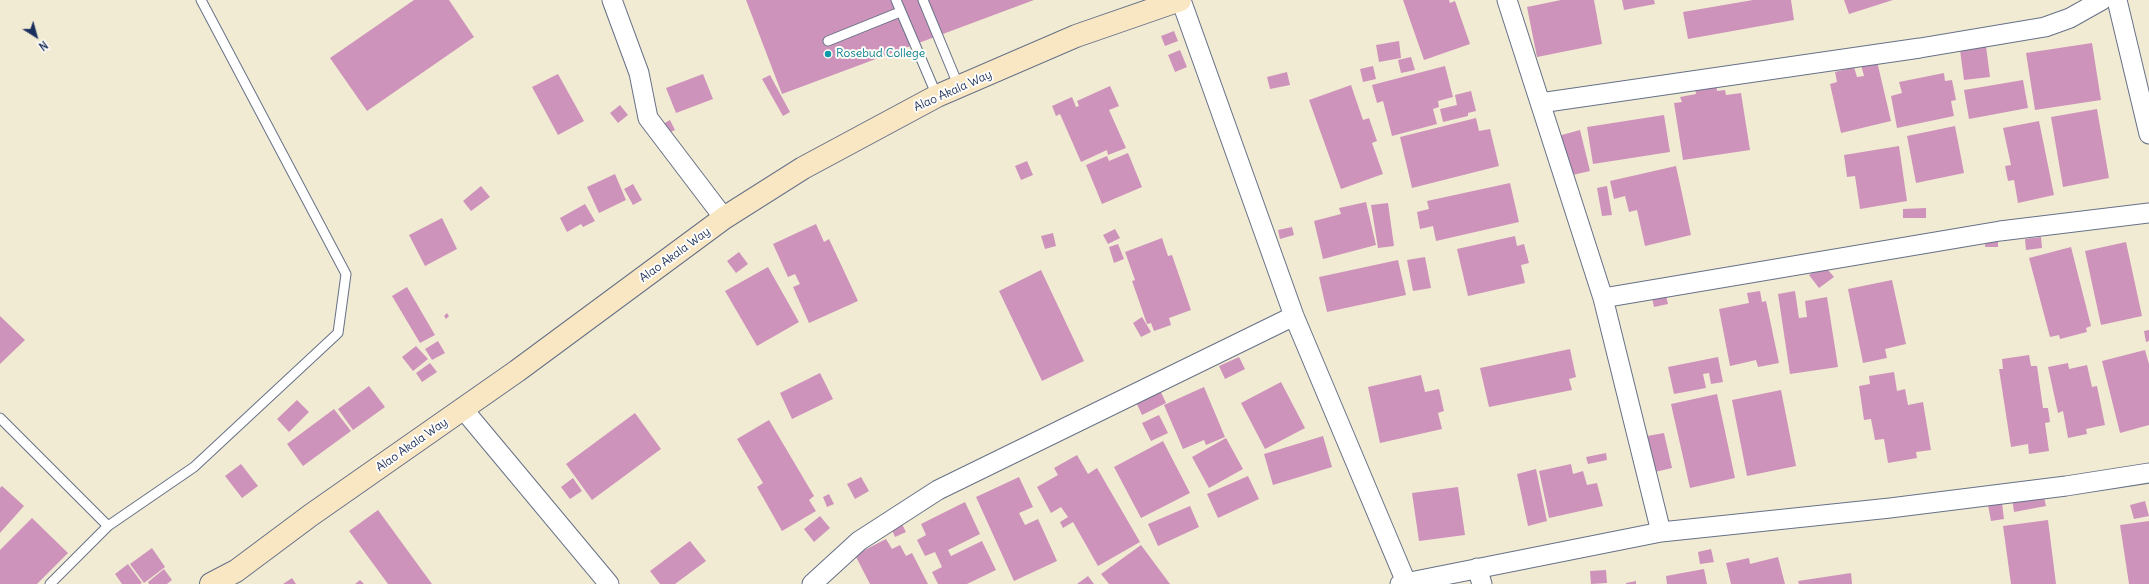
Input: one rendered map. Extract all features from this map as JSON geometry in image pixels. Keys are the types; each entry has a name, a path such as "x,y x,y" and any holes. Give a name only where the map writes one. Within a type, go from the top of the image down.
{"street":[{"path":"612,0 639,73 648,118 724,218"},
{"path":"1180,0 1294,316 1403,583 1479,576 1661,532 1890,508 2066,486 2149,473"},
{"name":"Alao Akala Way","path":"211,584 236,571 311,515 517,371 724,218 810,165 937,96 1076,36 1180,0"},
{"path":"1507,0 1603,298 1661,532"},
{"path":"1540,103 1920,48 2044,27 2070,18 2102,0"},
{"path":"2118,0 2149,134"},
{"path":"1603,298 2000,231 2149,212"},
{"path":"812,584 859,541 938,490 1294,316"},
{"path":"463,409 609,584"}],"lane":[{"path":"50,584 108,526 194,467 338,333 346,274 200,0"},
{"path":"896,0 937,96"},
{"path":"923,0 959,87"},
{"path":"828,42 900,12"},
{"path":"0,418 108,526"}],"building":[{"path":"414,0 449,0 474,37 367,111 330,58"},
{"name":"Rosebud College","path":"746,0 1034,0 782,94"},
{"path":"1403,0 1449,0 1450,3 1455,1 1470,44 1424,60"},
{"path":"1561,0 1594,0 1602,44 1537,57 1527,7"},
{"path":"1622,0 1654,0 1655,4 1624,10"},
{"path":"1753,0 1791,0 1794,20 1688,39 1683,12"},
{"path":"1844,0 1893,0 1849,14"},
{"path":"1174,31 1178,41 1165,46 1161,36"},
{"path":"1399,41 1401,58 1379,62 1376,45"},
{"path":"2092,43 2101,100 2035,110 2026,53"},
{"path":"1986,46 1990,77 1964,80 1960,50"},
{"path":"1180,50 1187,67 1175,72 1168,55"},
{"path":"1411,57 1415,70 1401,73 1398,60"},
{"path":"1876,57 1891,121 1841,133 1830,84 1837,82 1835,72 1854,67 1857,77 1864,76 1860,61"},
{"path":"1373,66 1376,79 1363,82 1360,69"},
{"path":"1445,66 1453,97 1438,101 1439,107 1433,109 1437,124 1392,136 1383,101 1377,103 1372,85"},
{"path":"1287,72 1290,85 1270,89 1267,77"},
{"path":"1944,73 1945,81 1952,80 1956,100 1951,101 1954,116 1897,128 1891,96 1902,93 1899,82"},
{"path":"558,74 584,121 558,135 532,87"},
{"path":"703,74 713,99 676,113 666,88"},
{"path":"770,75 790,112 783,116 762,79"},
{"path":"1716,80 1717,91 1725,90 1726,95 1741,93 1750,150 1683,160 1674,103 1682,102 1680,97 1696,94 1694,83"},
{"path":"2023,80 2028,108 1969,119 1964,90"},
{"path":"1351,85 1363,120 1369,118 1377,141 1372,143 1383,174 1341,189 1309,100"},
{"path":"1110,86 1119,106 1109,110 1126,148 1108,155 1107,150 1081,162 1060,114 1056,116 1052,106 1072,97 1076,107 1079,106 1077,101"},
{"path":"1471,91 1476,111 1468,113 1468,116 1443,122 1440,109 1457,105 1455,95"},
{"path":"620,105 628,115 618,123 610,113"},
{"path":"2097,109 2109,178 2063,187 2051,117"},
{"path":"1664,115 1670,152 1593,164 1587,127"},
{"path":"1476,118 1479,131 1490,129 1499,166 1412,188 1400,137"},
{"path":"670,120 675,130 666,134 661,125"},
{"path":"2039,121 2054,195 2018,203 2014,180 2008,181 2005,166 2011,165 2003,128"},
{"path":"1955,126 1964,173 1916,183 1907,136"},
{"path":"1580,130 1590,171 1568,176 1558,136"},
{"path":"1899,146 1907,201 1860,209 1855,176 1847,177 1844,155"},
{"path":"1128,153 1142,187 1102,204 1086,165 1107,156 1109,161"},
{"path":"1027,161 1033,175 1021,180 1015,166"},
{"path":"1676,166 1691,235 1645,246 1637,210 1629,212 1625,196 1614,199 1610,181"},
{"path":"615,174 626,200 599,213 587,187"},
{"path":"1510,183 1519,222 1436,241 1433,226 1420,229 1417,212 1429,209 1427,201"},
{"path":"633,184 642,200 633,205 624,189"},
{"path":"481,186 490,197 471,211 463,201"},
{"path":"1607,186 1612,215 1602,216 1597,188"},
{"path":"1366,202 1376,245 1323,259 1314,221 1341,214 1339,208"},
{"path":"1388,203 1394,246 1378,248 1371,205"},
{"path":"585,204 595,221 583,227 581,224 567,232 560,218"},
{"path":"1926,208 1926,218 1903,218 1903,209"},
{"path":"442,218 457,249 425,266 409,235"},
{"path":"816,224 824,242 829,239 858,301 809,323 793,287 800,284 795,274 788,277 773,244"},
{"path":"1292,227 1294,235 1280,239 1278,230"},
{"path":"1115,229 1120,238 1108,244 1103,235"},
{"path":"1053,233 1056,246 1045,249 1041,236"},
{"path":"1986,235 1998,235 1998,247 1985,247"},
{"path":"1515,236 1517,246 1524,244 1529,263 1521,265 1525,283 1468,296 1457,249"},
{"path":"2041,237 2042,248 2026,250 2025,239"},
{"path":"1162,238 1168,256 1172,255 1191,310 1169,318 1171,325 1154,331 1151,323 1147,324 1132,281 1135,280 1125,252"},
{"path":"2126,242 2142,316 2101,325 2085,251"},
{"path":"1118,244 1124,259 1114,263 1109,247"},
{"path":"2071,247 2091,326 2086,328 2087,332 2060,339 2059,335 2050,337 2029,258"},
{"path":"739,252 748,264 736,273 727,261"},
{"path":"1425,257 1431,288 1413,291 1407,260"},
{"path":"1398,260 1406,295 1327,312 1319,277"},
{"path":"1823,264 1834,277 1819,288 1809,275"},
{"path":"768,267 799,322 757,346 725,291"},
{"path":"1041,270 1084,361 1042,381 999,291"},
{"path":"1892,280 1906,344 1885,349 1887,358 1863,363 1848,289"},
{"path":"407,287 435,335 420,343 392,296"},
{"path":"1665,291 1668,304 1654,307 1651,293"},
{"path":"1760,291 1762,302 1766,301 1779,363 1758,367 1756,360 1730,366 1719,309 1749,303 1747,293"},
{"path":"1795,291 1799,318 1807,317 1805,301 1827,297 1838,367 1790,374 1778,294"},
{"path":"447,313 449,316 446,319 444,316"},
{"path":"0,316 25,340 0,364"},
{"path":"1142,317 1151,332 1141,337 1133,323"},
{"path":"2149,330 2149,341 2146,342 2144,331"},
{"path":"438,341 445,353 432,360 425,349"},
{"path":"416,346 428,359 413,371 402,357"},
{"path":"1570,349 1576,377 1569,379 1572,390 1489,407 1480,368"},
{"path":"2145,350 2149,364 2149,425 2120,433 2102,361"},
{"path":"2029,355 2031,366 2037,366 2043,408 2048,408 2050,422 2045,423 2049,451 2029,454 2028,444 2011,447 1999,369 2003,369 2002,359"},
{"path":"1239,357 1245,369 1225,379 1219,366"},
{"path":"1718,357 1723,382 1711,384 1709,373 1703,374 1706,388 1674,394 1668,367"},
{"path":"430,363 437,372 422,382 416,373"},
{"path":"2068,363 2069,369 2087,365 2092,387 2097,386 2105,425 2086,429 2087,434 2068,438 2063,411 2058,413 2048,367"},
{"path":"1894,372 1897,391 1905,389 1908,405 1923,402 1931,450 1916,452 1917,458 1888,463 1884,439 1875,440 1871,419 1864,420 1859,386 1870,384 1869,376"},
{"path":"820,373 833,399 792,419 780,393"},
{"path":"1421,375 1425,392 1439,389 1444,411 1438,413 1442,429 1380,443 1368,387"},
{"path":"1281,382 1305,428 1265,449 1241,403"},
{"path":"369,386 385,407 353,430 338,409"},
{"path":"1204,387 1225,437 1206,445 1204,440 1183,449 1164,405"},
{"path":"1159,388 1166,403 1142,415 1135,400"},
{"path":"1781,390 1796,466 1747,476 1732,400"},
{"path":"1717,394 1735,478 1690,488 1671,404"},
{"path":"297,400 309,412 289,432 277,419"},
{"path":"334,409 351,431 303,466 287,444"},
{"path":"635,413 661,449 592,500 566,464"},
{"path":"1159,415 1168,433 1151,441 1142,423"},
{"path":"769,420 814,496 809,500 816,511 782,531 757,487 763,483 737,439"},
{"path":"1664,433 1672,468 1655,472 1647,436"},
{"path":"1323,436 1332,467 1273,485 1264,454"},
{"path":"1226,438 1243,469 1209,488 1192,457"},
{"path":"1163,441 1190,493 1141,518 1114,467"},
{"path":"1606,453 1607,460 1588,464 1586,457"},
{"path":"1077,455 1088,474 1097,468 1140,542 1098,566 1073,522 1063,528 1060,522 1068,517 1061,507 1051,513 1037,487 1058,475 1054,468"},
{"path":"241,464 258,486 242,498 225,476"},
{"path":"1571,464 1573,474 1583,471 1587,485 1597,483 1603,506 1549,518 1539,471"},
{"path":"1536,469 1547,521 1528,526 1517,474"},
{"path":"1248,476 1259,499 1218,518 1207,494"},
{"path":"861,477 869,491 855,499 847,484"},
{"path":"1019,477 1033,507 1019,513 1025,525 1038,519 1057,561 1014,581 976,497"},
{"path":"573,478 582,491 570,499 561,487"},
{"path":"2,486 24,506 0,533 0,488"},
{"path":"1458,487 1465,535 1419,541 1412,493"},
{"path":"2043,492 2046,506 2014,512 2012,498"},
{"path":"829,494 834,504 827,507 823,497"},
{"path":"2145,501 2149,516 2134,519 2130,505"},
{"path":"965,502 980,534 948,550 951,556 982,541 996,570 967,584 938,584 932,572 942,567 935,552 925,556 917,540 926,535 921,524"},
{"path":"2002,503 2004,519 1991,521 1988,505"},
{"path":"1190,506 1199,527 1158,546 1148,524"},
{"path":"378,510 432,584 388,584 349,531"},
{"path":"820,516 830,528 814,542 804,529"},
{"path":"32,518 68,553 37,584 0,584 0,550"},
{"path":"900,520 906,532 895,537 890,525"},
{"path":"2048,520 2056,584 2011,584 2003,526"},
{"path":"2149,521 2149,584 2129,584 2120,525"},
{"path":"886,539 892,549 900,545 906,556 912,553 928,584 870,584 855,555"},
{"path":"690,541 706,561 675,584 660,584 650,571"},
{"path":"1141,545 1170,584 1109,584 1101,574"},
{"path":"152,548 165,567 144,583 130,564"},
{"path":"1711,549 1714,562 1700,564 1698,552"},
{"path":"1778,557 1785,584 1731,584 1726,563 1749,558 1750,564"},
{"path":"128,564 142,583 122,584 115,574"},
{"path":"164,569 172,580 167,584 149,584 148,582"},
{"path":"1704,569 1707,584 1667,584 1666,576"},
{"path":"1606,570 1607,583 1591,584 1590,571"},
{"path":"1851,573 1852,584 1799,584 1798,581"},
{"path":"1088,576 1094,584 1077,584"},
{"path":"292,578 296,584 283,584"},
{"path":"360,580 364,584 355,584"},
{"path":"1636,581 1636,584 1626,584 1626,583"}],"place":[{"name":"Rosebud College","path":"828,54"}]}
